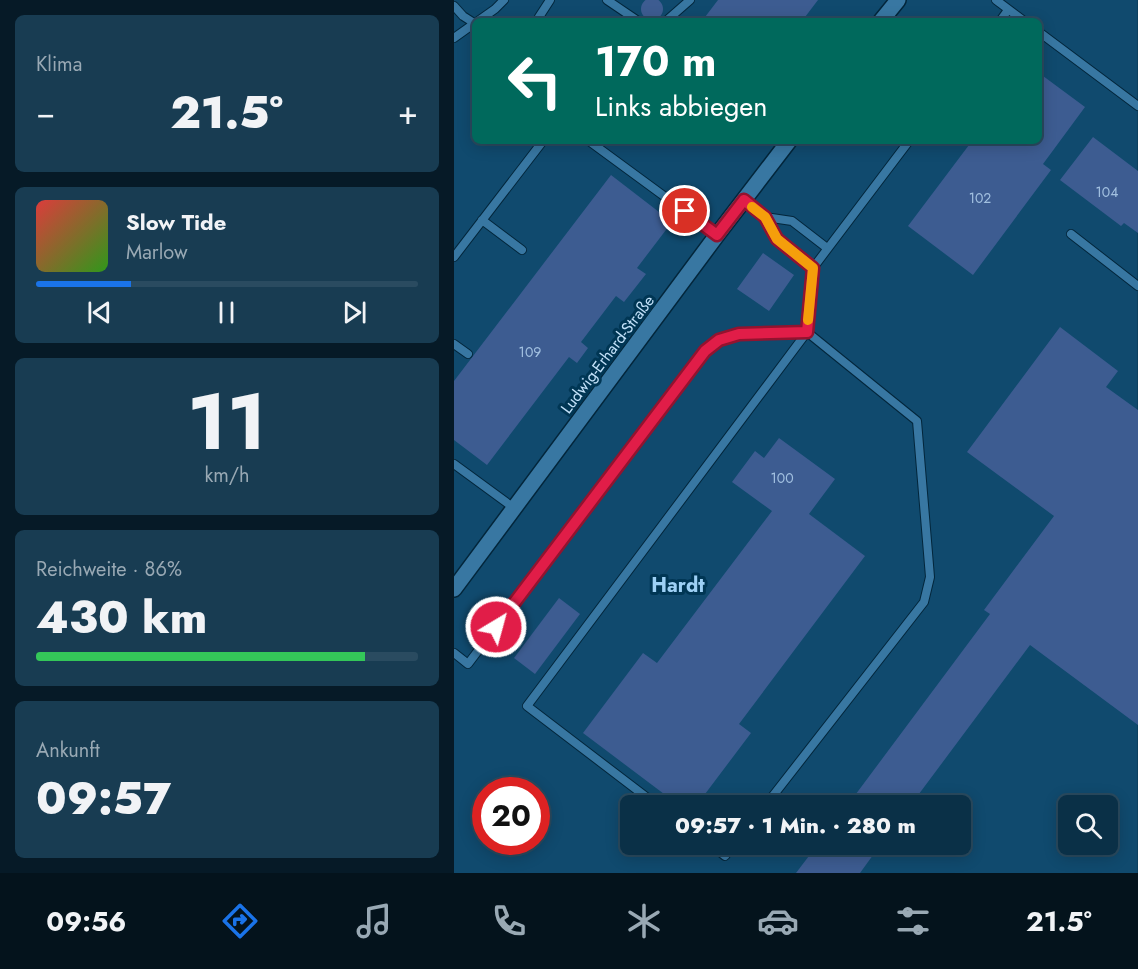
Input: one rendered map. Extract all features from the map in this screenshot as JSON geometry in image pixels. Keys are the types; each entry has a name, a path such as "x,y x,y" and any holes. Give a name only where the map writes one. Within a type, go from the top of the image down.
{"street":[{"path":"884,18 898,0"},
{"name":"Ludwig-Erhard-Straße","path":"454,589 787,144"}],"lane":[{"path":"482,18 504,0"},
{"path":"539,17 550,0"},
{"path":"607,0 634,18"},
{"path":"669,18 690,0"},
{"path":"996,0 1020,18"},
{"path":"454,6 463,16 472,20"},
{"path":"1002,18 1008,10"},
{"path":"454,38 472,25"},
{"path":"1042,34 1138,106"},
{"path":"454,257 541,144"},
{"path":"593,144 717,235"},
{"path":"644,795 527,706 807,332 813,268 907,144"},
{"path":"744,200 765,217 777,239 813,268"},
{"path":"765,217 792,221 827,249"},
{"path":"482,220 522,250"},
{"path":"1071,234 1138,286"},
{"path":"454,653 468,664 705,351 719,340 739,334 807,332 917,421 930,577 924,602 774,795"},
{"path":"454,344 468,354"},
{"path":"454,464 514,508"}],"shaded area":[{"path":"454,0 1137,0 1137,873 454,873"}],"building":[{"path":"656,-1 662,5 660,17 644,17 641,9 644,1"},
{"path":"718,0 818,0 804,18 704,18"},
{"path":"1042,75 1085,107 1043,164 1051,170 973,275 908,226 970,144 1042,144"},
{"path":"1093,137 1138,171 1138,233 1124,223 1121,226 1060,180"},
{"path":"611,175 672,222 637,268 646,274 624,302 616,296 581,342 588,348 577,363 569,357 487,465 454,440 454,381"},
{"path":"763,253 794,275 769,311 737,289"},
{"path":"1060,327 1118,371 1106,387 1138,410 1138,725 1030,645 918,795 855,795 990,614 984,610 1054,516 967,452"},
{"path":"779,438 835,479 809,514 865,556 739,724 751,733 704,795 665,795 583,733 643,653 657,663 772,511 732,482 755,451 764,458"},
{"path":"559,598 580,614 535,674 514,658"},
{"path":"810,855 873,855 860,873 796,873"}],"slow traffic":[{"path":"752,207 765,217 777,239 813,268 808,320"}],"district":[{"name":"Hardt","path":"678,585"}],"route":[{"path":"496,627 705,351 719,340 739,334 807,332 813,268 777,239 765,217 744,200 717,235 685,211"}]}
